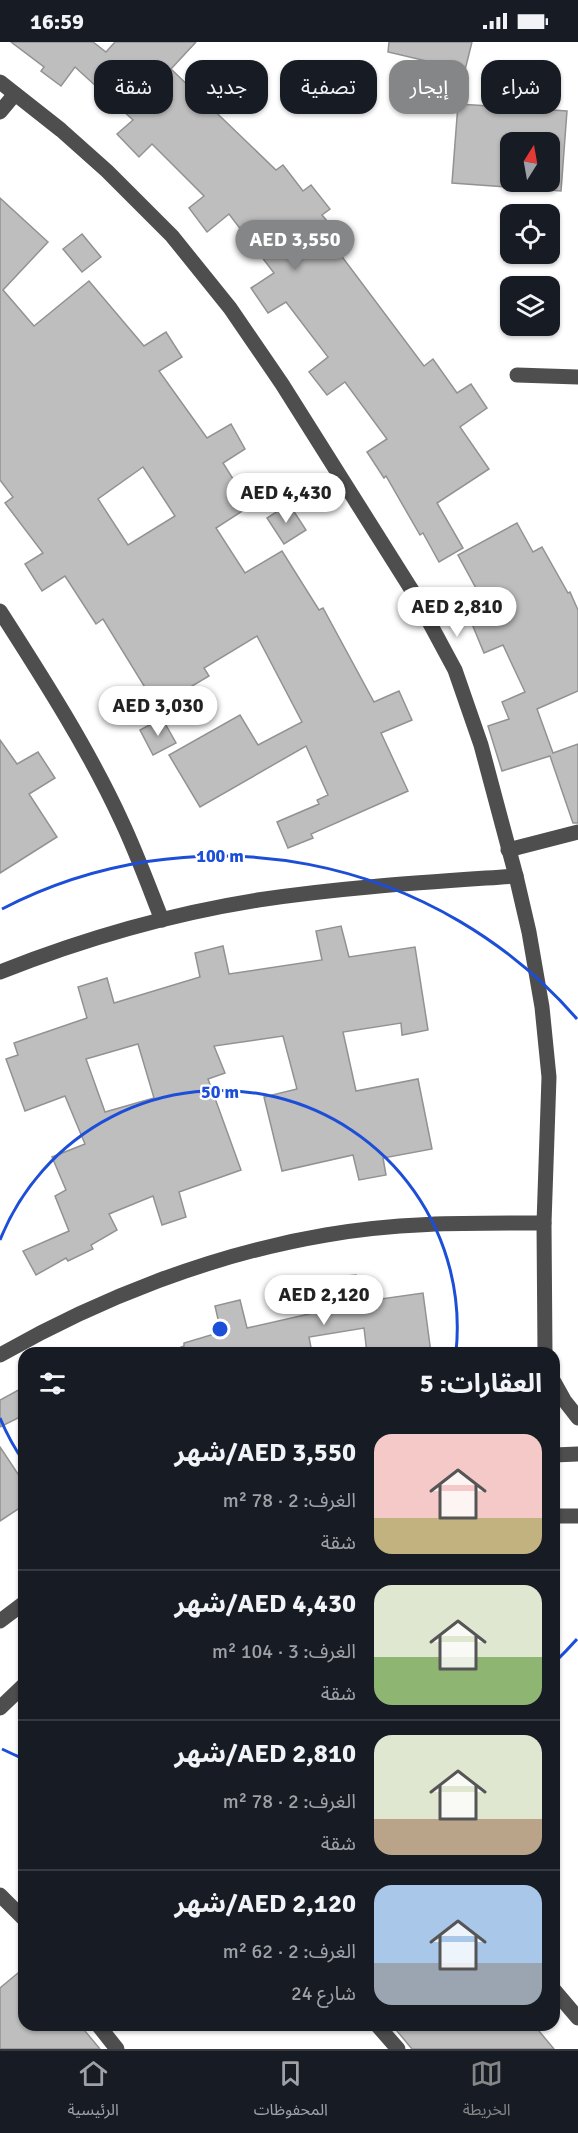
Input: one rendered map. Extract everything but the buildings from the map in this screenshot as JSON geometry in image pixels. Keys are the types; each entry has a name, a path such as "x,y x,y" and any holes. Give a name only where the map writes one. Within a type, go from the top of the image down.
{"street":[{"path":"0,82 61,130 107,171 172,236 231,308 282,384 413,592 455,670 481,745 516,876 530,932 542,1007 549,1077 544,1223 545,1347"},
{"path":"0,112 15,94"},
{"path":"518,375 578,377"},
{"path":"0,611 81,744 122,821 162,920"},
{"path":"508,849 578,832"},
{"path":"0,972 95,938 162,920 260,900 381,886 516,876"},
{"path":"0,1355 97,1305 221,1260 280,1244 328,1234 386,1227 544,1223"},
{"path":"560,1393 578,1418"},
{"path":"560,1455 578,1454"},
{"path":"560,1516 578,1516"},
{"path":"0,1621 18,1608"},
{"path":"0,1708 18,1691"},
{"path":"0,1895 18,1913"},
{"path":"560,1997 578,2018"},
{"path":"103,2031 117,2049"},
{"path":"382,2031 398,2049"}]}
